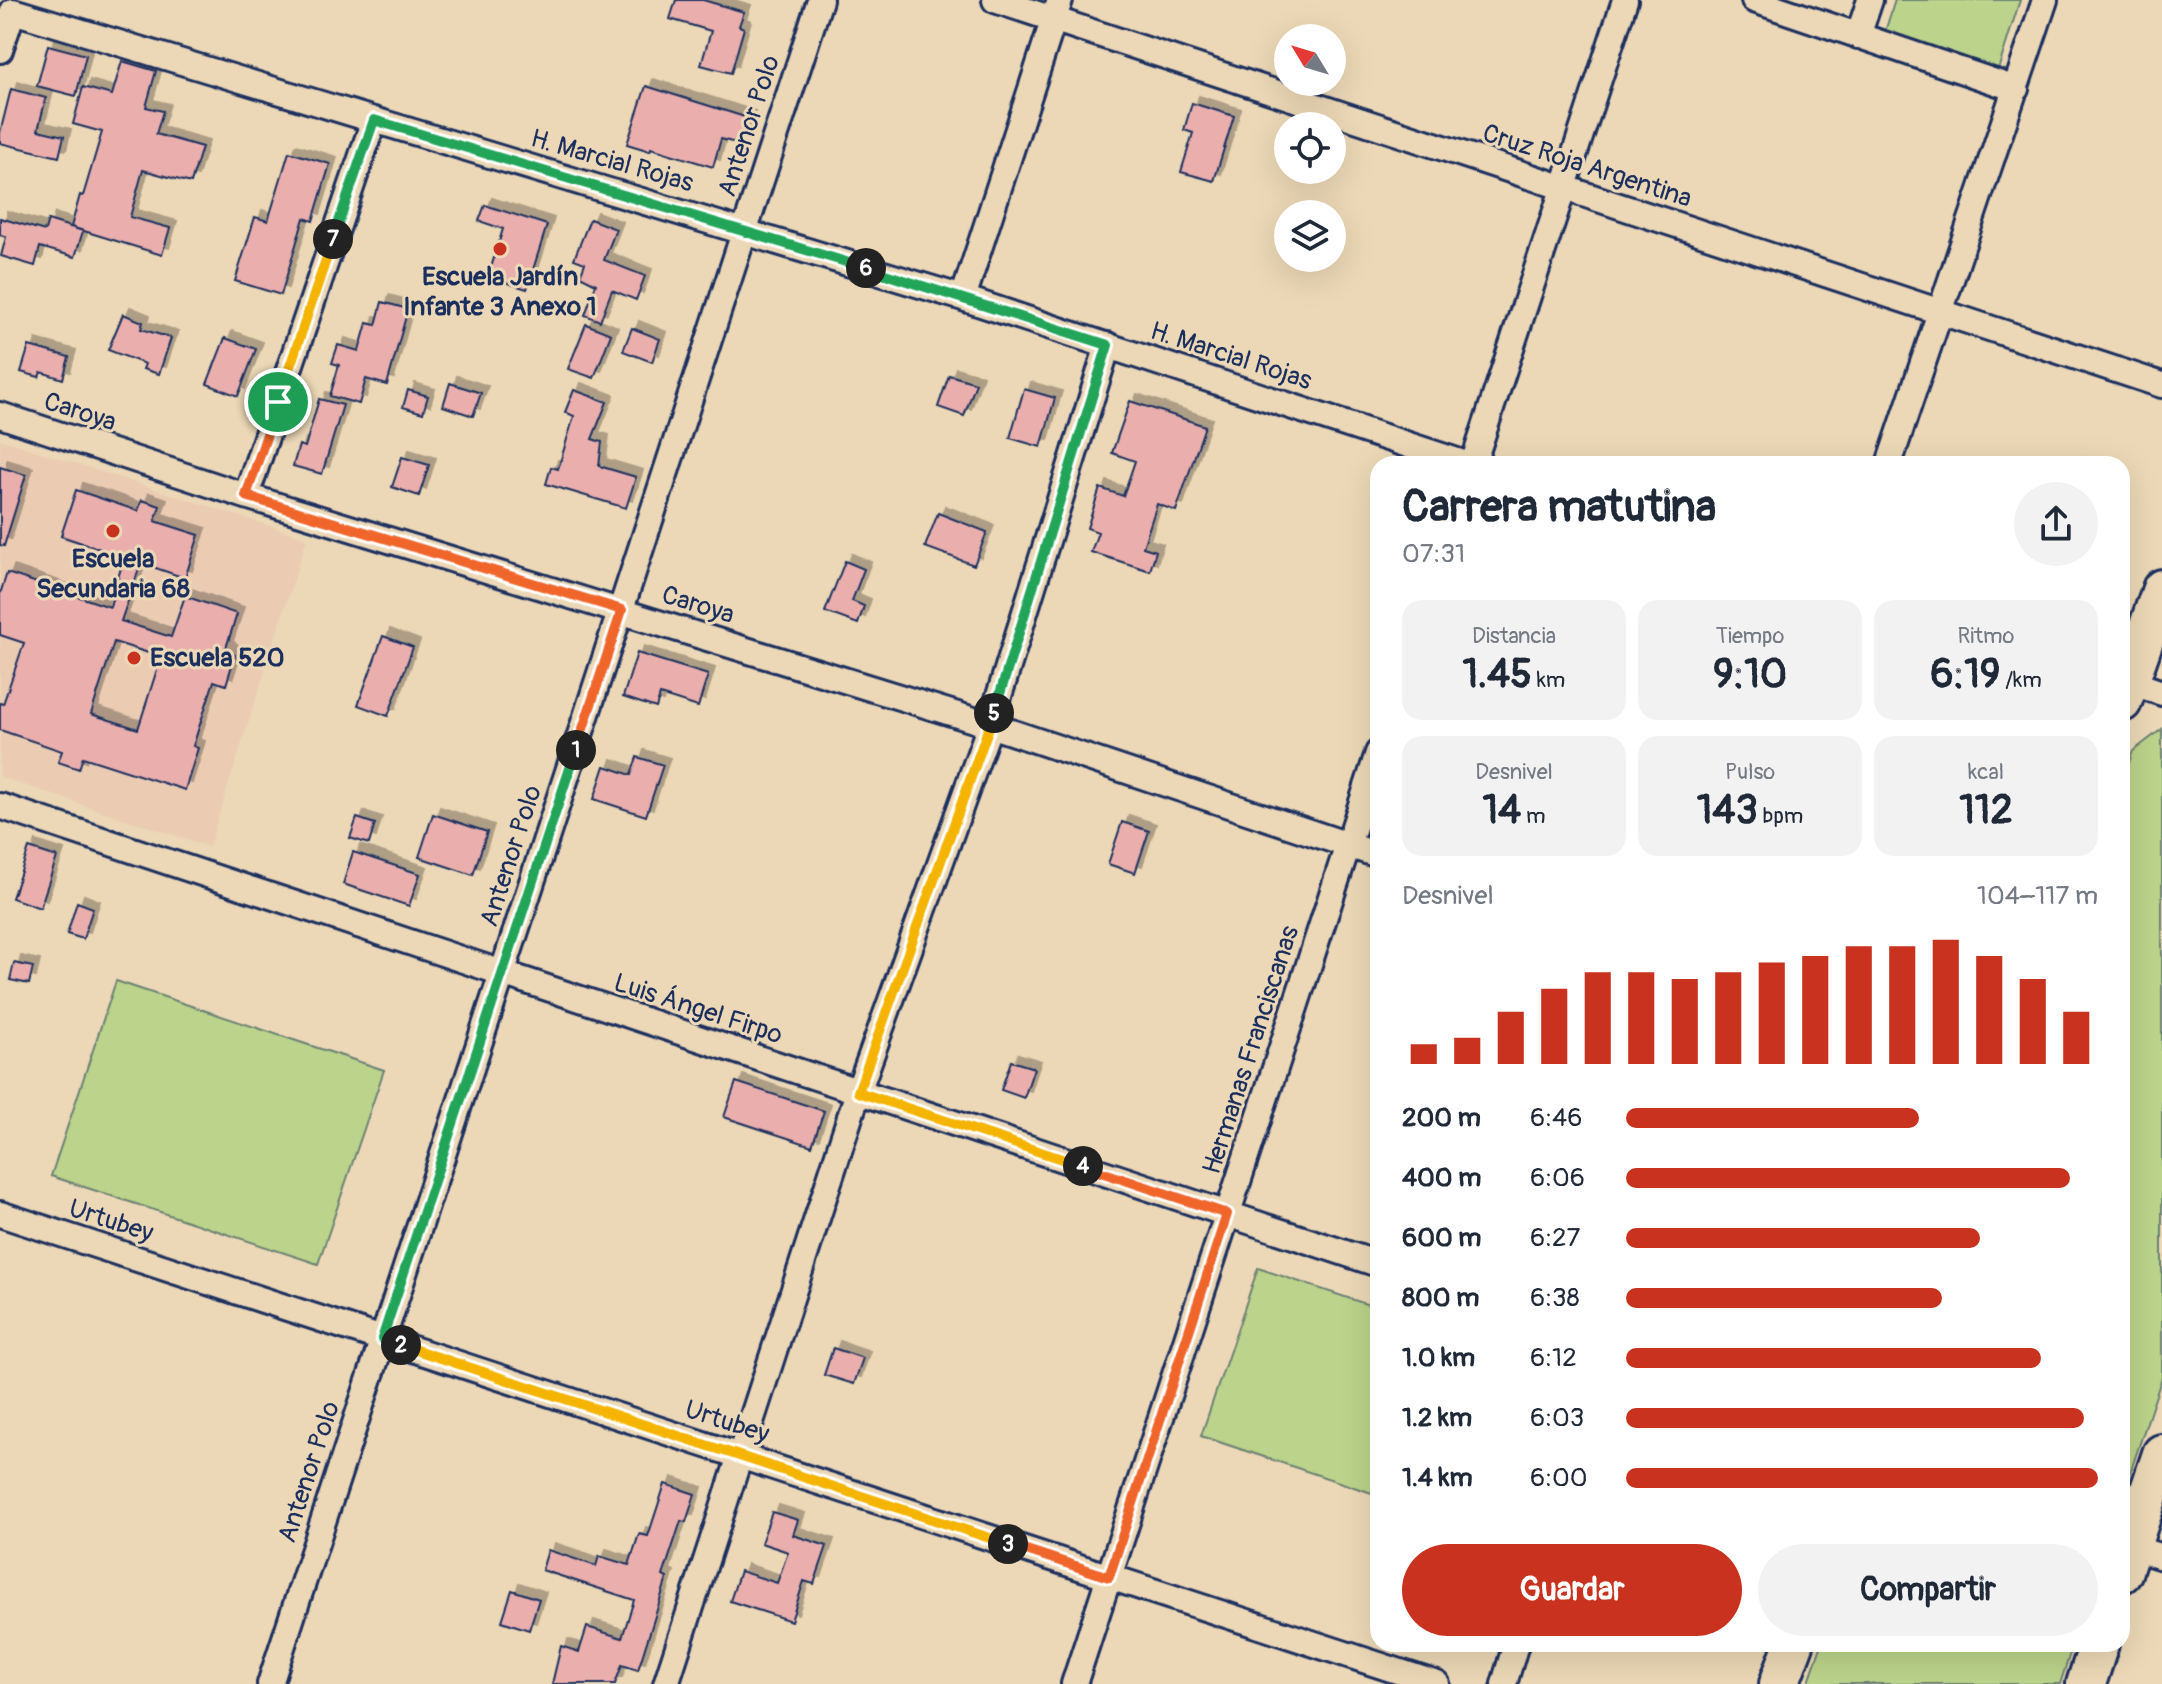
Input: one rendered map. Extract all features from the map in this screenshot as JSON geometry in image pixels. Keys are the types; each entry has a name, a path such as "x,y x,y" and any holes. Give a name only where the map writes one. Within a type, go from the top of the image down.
{"main road":[{"path":"2134,689 2162,589"},
{"path":"2138,1559 2162,1454"},
{"path":"1779,1684 1791,1652"},
{"path":"2086,1684 2096,1652"}],"street":[{"name":"Antenor Polo","path":"270,1684 820,0"},
{"name":"Cruz Roja Argentina","path":"995,0 1057,10 1563,187 1939,314 2162,385"},
{"path":"1476,456 1625,0"},
{"path":"1754,0 2016,89"},
{"path":"1858,36 1870,0"},
{"path":"1892,456 2045,0"},
{"path":"963,298 1057,10"},
{"name":"H. Marcial Rojas","path":"0,50 13,11 745,230 1108,345 1442,456"},
{"path":"246,496 374,120"},
{"path":"666,1684 858,1092 990,725 1108,345"},
{"name":"Caroya","path":"0,415 246,496 990,725 1370,852"},
{"name":"Hermanas Franciscanas","path":"1074,1684 1370,778"},
{"name":"Luis Ángel Firpo","path":"0,806 1370,1261"},
{"name":"Urtubey","path":"3,1223 382,1339 1437,1684"},
{"path":"1504,1684 1514,1652"}],"shaded area":[{"name":"Escuela 520","path":"0,439 307,538 209,847 0,777"}],"green space":[{"path":"1895,0 2020,0 1997,73 1883,38"},
{"path":"2162,729 2162,1377 2130,1473 2130,759 2133,751"},
{"path":"116,981 384,1070 318,1264 51,1176"},
{"path":"1258,1268 1370,1305 1370,1492 1201,1436"},
{"path":"1819,1652 2070,1652 2060,1684 1808,1684"}],"building":[{"path":"676,0 703,0 744,12 739,26 744,28 731,73 701,65 711,31 670,19"},
{"path":"48,45 86,55 76,96 37,86"},
{"path":"122,61 156,71 146,107 163,111 156,134 202,147 191,183 143,170 130,217 170,228 162,255 71,227 102,132 73,124 83,87 112,95"},
{"path":"646,86 748,118 739,144 721,139 713,167 627,144"},
{"path":"11,89 46,98 38,130 64,136 59,157 0,143"},
{"path":"1192,103 1234,116 1214,181 1181,172 1193,133 1184,130"},
{"path":"289,152 330,164 313,221 304,218 281,295 235,281 255,217 268,221"},
{"path":"485,205 547,225 527,289 488,277 503,229 479,221"},
{"path":"0,218 45,231 48,220 83,231 75,257 40,247 35,266 1,256 6,237 0,235"},
{"path":"590,219 616,229 604,260 645,276 636,300 612,290 600,321 585,315 596,284 580,276 585,263 574,259"},
{"path":"382,302 408,309 387,385 366,379 359,404 330,396 339,365 332,363 338,345 359,351 367,323 376,325"},
{"path":"123,314 143,322 141,329 171,338 159,374 143,369 145,364 108,350"},
{"path":"586,324 611,334 594,378 568,369"},
{"path":"632,328 660,339 652,362 623,351"},
{"path":"225,338 256,349 238,396 207,384"},
{"path":"29,346 69,357 63,379 41,372 39,377 21,372"},
{"path":"949,375 976,383 964,416 938,407"},
{"path":"450,383 481,393 473,416 443,406"},
{"path":"1024,389 1055,398 1041,447 1010,438"},
{"path":"408,390 428,396 423,413 403,407"},
{"path":"574,390 607,402 592,439 602,442 599,466 636,477 626,508 546,484 551,467 558,469 574,416 565,412"},
{"path":"319,399 343,405 322,474 293,466 299,445 305,447"},
{"path":"1130,401 1205,426 1176,511 1157,504 1143,547 1156,551 1150,571 1091,552 1098,532 1087,528 1100,488 1123,496 1135,461 1112,453"},
{"path":"402,457 429,465 419,496 392,487"},
{"path":"0,467 26,475 4,546 0,545"},
{"path":"76,490 138,511 142,500 160,506 155,521 199,535 185,578 141,563 121,621 171,637 185,596 237,614 226,648 235,655 226,685 214,681 193,746 198,748 185,790 83,757 79,769 58,762 62,751 0,730 0,703 3,704 24,643 0,635 0,594 7,573 110,607 124,557 61,536","holes":["114,642 161,657 138,729 91,714"]},
{"path":"938,513 987,532 974,565 925,547"},
{"path":"845,561 864,569 852,601 864,606 858,624 825,612"},
{"path":"383,636 413,647 388,716 358,705"},
{"path":"637,653 708,675 698,707 660,695 656,708 623,697"},
{"path":"637,757 663,765 646,816 594,799 605,766 631,775"},
{"path":"433,814 487,832 473,875 419,857"},
{"path":"357,818 375,824 369,844 350,838"},
{"path":"1122,822 1149,831 1135,873 1108,864"},
{"path":"29,848 57,857 40,908 12,898"},
{"path":"353,852 420,874 409,906 343,884"},
{"path":"77,902 93,908 83,939 67,934"},
{"path":"14,963 33,967 29,984 10,980"},
{"path":"1011,1061 1034,1068 1024,1098 1001,1090"},
{"path":"736,1082 824,1111 812,1146 724,1117"},
{"path":"833,1348 863,1358 854,1384 824,1375"},
{"path":"665,1484 695,1494 686,1522 681,1521 663,1576 667,1578 638,1670 622,1665 615,1684 552,1684 561,1646 579,1652 587,1627 622,1638 634,1600 542,1570 548,1550 596,1566 599,1556 629,1565 639,1534 648,1536"},
{"path":"772,1512 798,1520 793,1535 827,1546 814,1584 804,1581 791,1621 730,1601 740,1571 777,1583 788,1552 761,1543"},
{"path":"512,1590 539,1599 529,1630 502,1621"}],"place":[{"name":"Escuela Jardín Infante 3 Anexo 1","path":"500,249"},
{"name":"Escuela Secundaria 68","path":"113,531"},
{"name":"Escuela 520","path":"134,658"}],"route":[{"path":"374,120 745,230 1108,345 990,725 858,1092 1227,1214 1109,1577 382,1339 622,610 246,496 278,402 374,120"}]}
